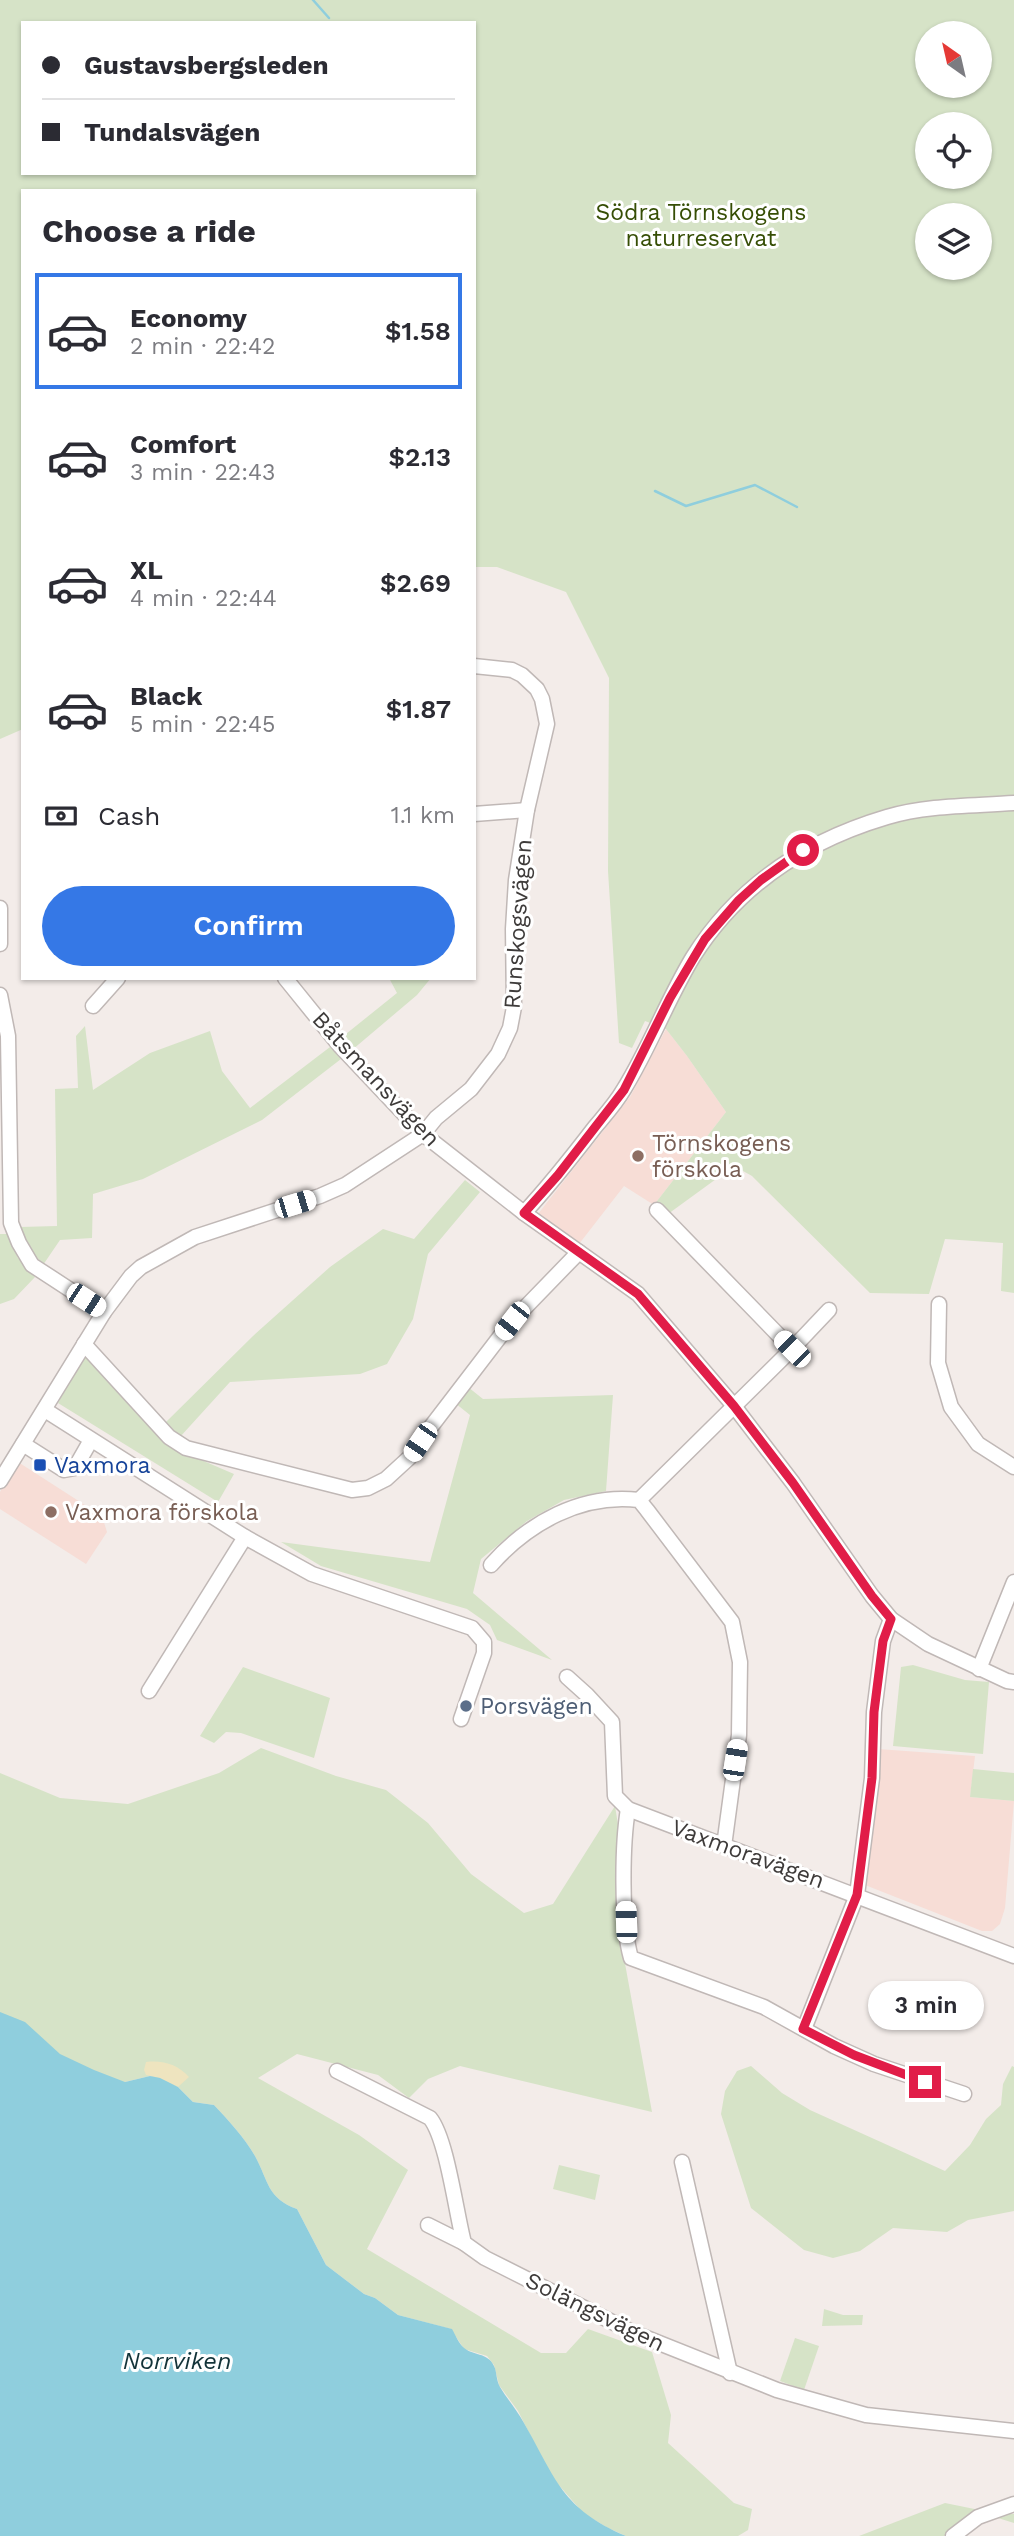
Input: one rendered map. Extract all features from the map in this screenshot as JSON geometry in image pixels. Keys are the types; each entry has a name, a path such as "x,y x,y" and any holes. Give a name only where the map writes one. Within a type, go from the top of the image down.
{"street":[{"name":"Runskogsvägen","path":"45,1410 104,1312 131,1276 154,1258 218,1228 320,1196 345,1185 422,1134 436,1118 471,1089 498,1054 510,1028 514,1007 513,929 516,880 527,810 547,724 542,699 530,681 512,670 476,666"},
{"path":"524,1213 558,1175 624,1090 670,998 705,939 739,900 761,880 803,850 888,817 925,810 1014,803"},
{"path":"476,814 527,810"},
{"path":"0,908 0,944"},
{"path":"93,1006 116,980"},
{"name":"Båtsmansvägen","path":"287,980 340,1046 422,1134 524,1213 638,1294 734,1406 891,1619 928,1644 979,1669 1014,1682"},
{"path":"0,995 8,1036 11,1223 32,1265 104,1312"},
{"path":"657,1210 792,1349"},
{"path":"84,1344 169,1437 186,1448 352,1490 368,1488 386,1479 410,1457 429,1428 512,1321 579,1252"},
{"path":"939,1304 938,1363 951,1407 978,1444 1014,1467"},
{"path":"639,1500 829,1311"},
{"path":"0,1481 45,1410 246,1537 312,1574 472,1628 484,1642 484,1653 461,1719"},
{"path":"23,1444 64,1470 70,1470 75,1468 92,1440"},
{"path":"491,1565 507,1547 526,1533 576,1505 615,1497 639,1500 732,1622 740,1662 738,1735 724,1846"},
{"path":"149,1691 246,1537"},
{"path":"979,1669 1014,1582"},
{"path":"803,2029 857,1895 872,1778 874,1712 883,1641 891,1619"},
{"path":"567,1677 612,1722 615,1796 628,1809 624,1877 627,1945 631,1958 764,2007 874,2064 964,2094"},
{"name":"Vaxmoravägen","path":"628,1809 1014,1956"},
{"path":"337,2071 421,2113 436,2126 464,2243"},
{"path":"682,2162 730,2373"},
{"name":"Solängsvägen","path":"428,2225 464,2243 485,2258 627,2330 777,2390 866,2415 1014,2431"},
{"path":"953,2536 978,2517 1014,2504"}],"shaded area":[{"name":"Törnskogens förskola","path":"666,1029 726,1112 654,1205 624,1186 579,1244 538,1214 630,1097"},
{"name":"Vaxmora förskola","path":"18,1462 102,1516 107,1532 86,1564 0,1509 0,1492"},
{"path":"878,1749 975,1756 970,1797 1014,1801 1005,1908 1000,1924 992,1931 982,1931 865,1885"}],"green space":[{"name":"Södra Törnskogens naturreservat","path":"0,0 1014,0 1014,1293 1001,1291 1003,1243 945,1239 929,1294 870,1293 752,1176 734,1166 668,1214 654,1205 726,1112 666,1029 645,1021 632,1048 619,1043 608,871 609,678 566,592 497,567 476,567 476,189 21,189 21,730 0,739"},
{"path":"390,980 429,980 417,995 352,1050 341,1038 397,993"},
{"path":"85,1026 93,1090 150,1053 210,1031 222,1071 250,1108 330,1047 341,1059 262,1120 143,1179 93,1194 92,1238 60,1240 43,1265 31,1250 20,1227 57,1226 55,1089 78,1088 76,1036"},
{"path":"465,1180 480,1192 428,1254 413,1319 387,1364 360,1374 230,1382 180,1437 166,1422 253,1336 330,1267 383,1229 414,1239"},
{"path":"0,1234 7,1234 18,1258 35,1277 14,1299 0,1304"},
{"path":"87,1351 171,1447 234,1474 218,1502 58,1403"},
{"path":"468,1387 483,1399 613,1395 606,1491 564,1500 527,1521 481,1559 473,1593 552,1660 497,1640 490,1625 467,1609 321,1566 281,1542 430,1562 470,1415 455,1403"},
{"path":"913,1665 965,1680 989,1682 983,1754 893,1746 901,1667"},
{"path":"243,1667 330,1698 314,1758 241,1733 226,1732 214,1743 200,1736"},
{"path":"261,1748 336,1776 386,1790 428,1823 471,1874 524,1913 553,1904 615,1806 620,1837 620,1936 652,2112 460,2066 428,2079 409,2098 378,2075 297,2054 258,2078 359,2135 408,2170 367,2249 541,2353 566,2353 588,2329 652,2352 671,2415 668,2443 734,2503 752,2509 748,2530 738,2536 626,2536 583,2513 551,2476 518,2411 499,2385 494,2365 487,2356 464,2349 451,2329 398,2315 375,2298 364,2294 326,2265 297,2209 287,2205 274,2194 251,2149 214,2105 193,2102 178,2087 150,2076 125,2082 0,2073 0,1773 60,1798 128,1804 219,1773"},
{"path":"973,1769 1014,1773 1014,1801 970,1797"},
{"path":"751,2066 782,2093 810,2110 945,2171 970,2145 986,2119 1001,2105 1003,2084 1012,2066 1014,2067 1014,2211 968,2220 947,2232 893,2228 860,2251 833,2258 804,2250 751,2208 721,2114 725,2091 737,2071"},
{"path":"559,2165 600,2175 595,2200 553,2189"},
{"path":"824,2309 843,2315 863,2315 862,2325 822,2326"},
{"path":"795,2338 819,2346 804,2390 780,2381"},
{"path":"945,2503 999,2514 1014,2514 1014,2523 998,2518 951,2530 944,2536 859,2536"}],"sand":[{"path":"146,2062 170,2064 189,2077 178,2087 160,2078 146,2075"}],"water":[{"name":"Norrviken","path":"0,2012 25,2022 60,2054 94,2070 125,2082 150,2076 160,2078 178,2087 193,2102 214,2105 251,2149 274,2194 287,2205 297,2209 326,2265 364,2294 375,2298 398,2315 452,2329 463,2347 488,2358 494,2366 500,2387 563,2490 588,2515 626,2536 0,2536"}],"waterway":[{"path":"313,0 329,18"},
{"path":"655,491 686,506 755,485 797,507"}],"place":[{"name":"Törnskogens förskola","path":"638,1156"},
{"name":"Vaxmora","path":"40,1465"},
{"name":"Vaxmora förskola","path":"51,1512"},
{"name":"Porsvägen","path":"466,1706"}],"route":[{"path":"803,850 761,880 739,900 705,939 670,998 624,1090 558,1175 524,1213 638,1294 734,1406 891,1619 883,1641 874,1712 872,1778 857,1895 803,2029 854,2055 925,2082"}]}
